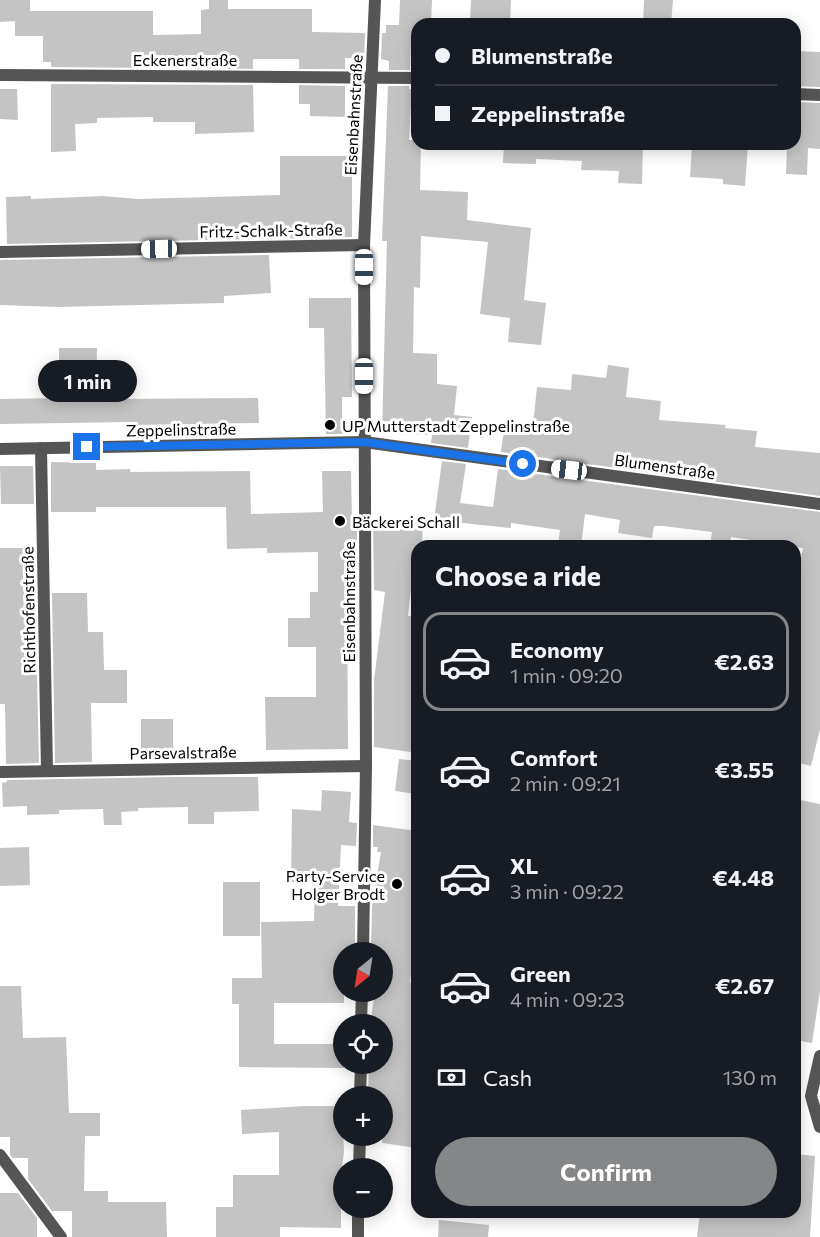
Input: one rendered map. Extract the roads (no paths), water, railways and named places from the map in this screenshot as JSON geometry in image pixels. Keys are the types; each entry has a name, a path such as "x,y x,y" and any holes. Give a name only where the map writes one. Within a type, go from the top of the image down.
{"street":[{"name":"Eisenbahnstraße","path":"363,942 366,766 364,245 375,0"},
{"name":"Eckenerstraße","path":"0,75 411,78"},
{"path":"801,94 820,95"},
{"name":"Fritz-Schalk-Straße","path":"0,252 364,245"},
{"name":"Zeppelinstraße","path":"0,449 364,442"},
{"name":"Blumenstraße","path":"364,442 820,504"},
{"name":"Richthofenstraße","path":"41,448 47,771"},
{"name":"Parsevalstraße","path":"0,772 366,766"},
{"path":"820,1056 811,1096 820,1128"},
{"path":"0,1155 61,1237"},
{"path":"358,1218 358,1237"}],"place":[{"name":"UP Mutterstadt Zeppelinstraße","path":"330,425"},
{"name":"Bäckerei Schall","path":"340,521"},
{"name":"Party-Service Holger Brodt","path":"397,884"}]}
